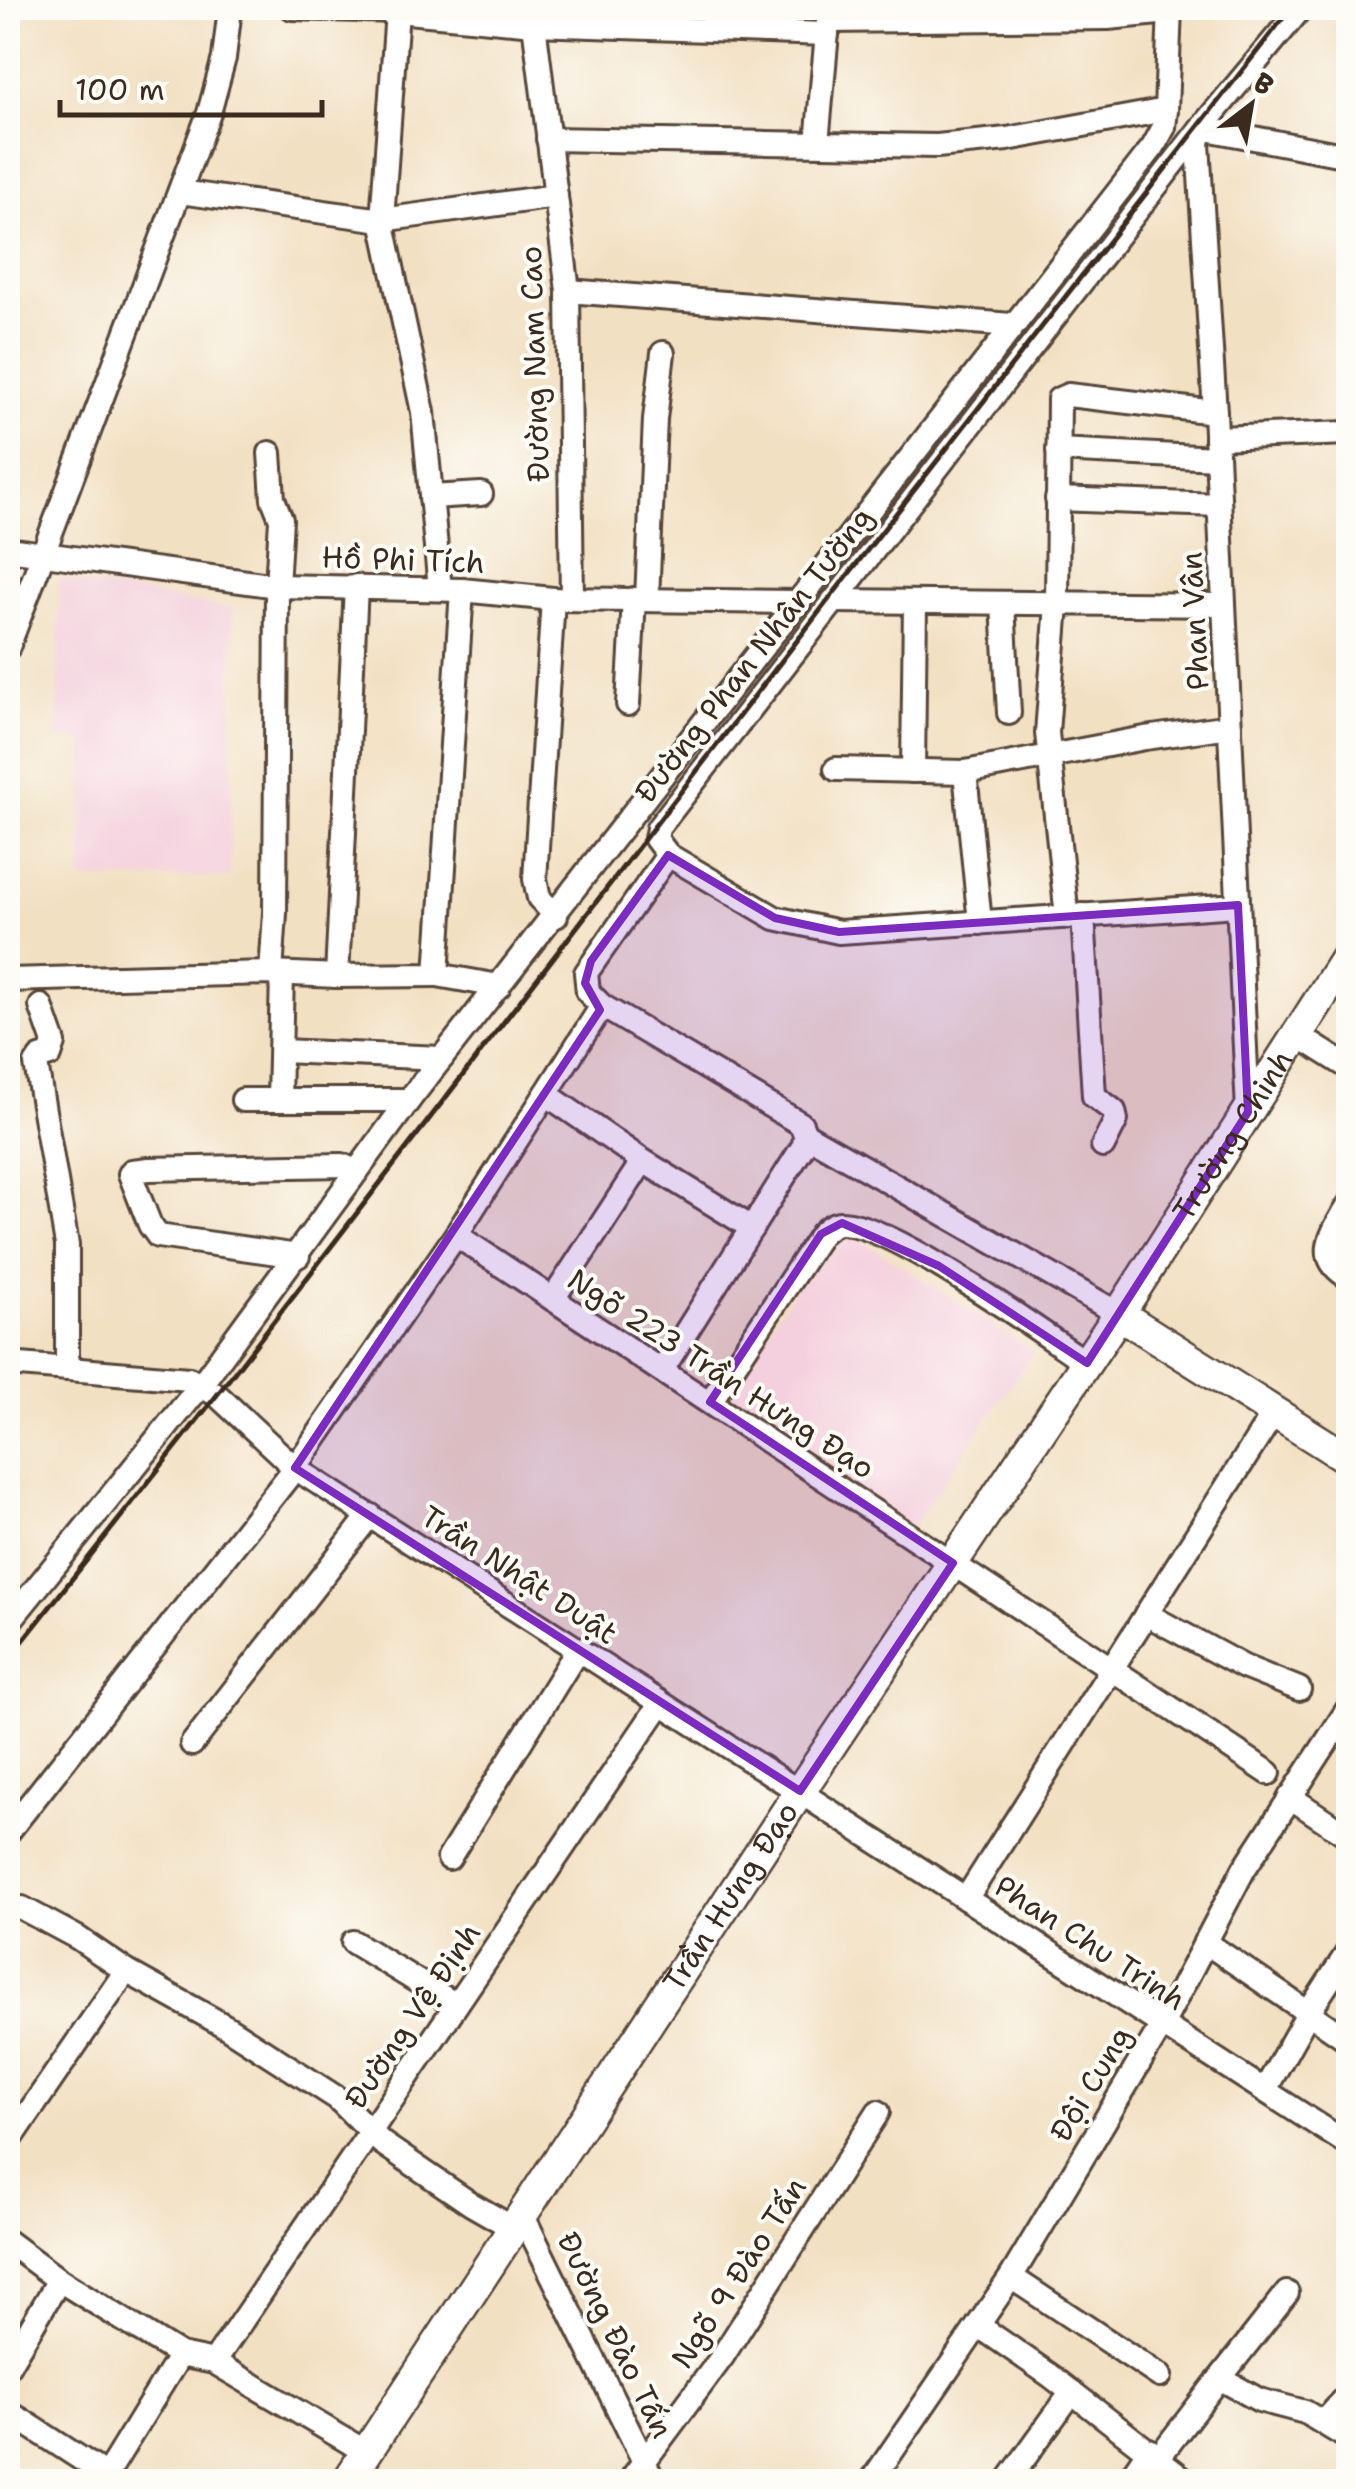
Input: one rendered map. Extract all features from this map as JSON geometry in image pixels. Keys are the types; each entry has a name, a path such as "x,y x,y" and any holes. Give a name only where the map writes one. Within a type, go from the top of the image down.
{"main road":[{"name":"Trường Chinh","path":"1120,1314 1348,955"},
{"name":"Trần Hưng Đạo","path":"347,2482 800,1792 1120,1314"},
{"path":"1120,1314 1273,1414 1348,1456"}],"street":[{"path":"8,647 209,114 224,58 230,8"},
{"path":"8,1623 209,1391 356,1171 409,1100 1153,147 1164,127 1169,10 1108,18 912,13 828,21 292,8"},
{"name":"Đường Phan Nhân Tường","path":"668,856 656,839 658,828 1202,128 1301,8"},
{"path":"397,11 382,220 423,412 431,497 451,589 437,975"},
{"name":"Đường Nam Cao","path":"533,16 568,291 562,599 535,879 539,898 556,916"},
{"path":"817,142 828,21"},
{"path":"548,139 954,144 1007,140 1166,110"},
{"path":"1202,128 1348,156"},
{"name":"Phan Vân","path":"1202,128 1198,164 1215,412 1248,1112"},
{"path":"180,192 382,220 556,196"},
{"path":"568,291 1012,325"},
{"path":"628,704 663,353"},
{"path":"1103,1146 1116,1120 1114,1111 1094,1096 1075,916 1053,804 1048,733 1057,604 1058,405 1064,396 1215,412"},
{"path":"1058,450 1216,448 1348,434"},
{"path":"270,453 274,499 281,519 275,912 280,1100"},
{"path":"431,497 482,494"},
{"path":"1058,500 1219,505"},
{"name":"Hồ Phi Tích","path":"8,550 277,586 451,589 562,599 799,602"},
{"path":"337,976 356,586"},
{"path":"834,601 1224,605"},
{"path":"913,771 915,603"},
{"path":"1003,604 1009,713"},
{"path":"836,770 964,772 1230,726"},
{"path":"964,772 980,923"},
{"path":"662,1370 804,1144 805,1134 800,1124 602,1006 588,992 586,973 668,856 775,918 839,932 1238,904"},
{"path":"8,980 277,973 437,975 499,986"},
{"path":"40,1006 54,1043 50,1055 36,1064 67,1246 68,1369"},
{"path":"8,1832 296,1468 456,1235 602,1006"},
{"path":"1297,1035 1348,1067"},
{"path":"280,1051 442,1058"},
{"path":"546,1094 640,1159 752,1228"},
{"path":"242,1100 409,1100"},
{"path":"805,1134 1120,1314"},
{"path":"553,1299 638,1170 640,1159"},
{"path":"298,1256 158,1236 130,1174 149,1169 342,1165 356,1171"},
{"path":"1348,1206 1329,1244 1328,1257 1334,1269 1348,1278"},
{"path":"710,1402 821,1234 842,1223 886,1238 939,1266 1086,1363"},
{"name":"Ngõ 223 Trần Hưng Đạo","path":"456,1235 1270,1774"},
{"path":"8,1364 188,1379 209,1391"},
{"name":"Trần Nhật Duật","path":"209,1391 296,1468 800,1792"},
{"path":"966,1898 1273,1414"},
{"path":"192,1744 370,1514"},
{"path":"1146,1614 1244,1666 1299,1689"},
{"path":"449,1858 578,1649"},
{"name":"Đường Vệ Định","path":"214,2362 661,1703"},
{"name":"Đội Cung","path":"871,2482 1011,2277 1162,2025 1244,1869 1348,1709"},
{"name":"Phan Chu Trinh","path":"800,1792 1348,2144"},
{"path":"1290,1797 1348,1836"},
{"path":"22,1908 202,2012 337,2098 382,2143 471,2204 518,2221"},
{"path":"353,1942 456,2005"},
{"path":"1206,1942 1348,2040"},
{"path":"1264,2090 1348,1952"},
{"path":"8,2143 126,1971"},
{"name":"Ngõ 9 Đào Tấn","path":"628,2482 649,2472 679,2418 774,2278 878,2112"},
{"name":"Đường Đào Tấn","path":"518,2221 649,2472"},
{"path":"8,2242 59,2280 180,2356 214,2362 366,2452"},
{"path":"1011,2277 1160,2376"},
{"path":"8,2366 59,2280"},
{"path":"1127,2482 1218,2382 1287,2293"},
{"path":"979,2326 1188,2482"},
{"path":"18,2418 104,2478 180,2356"},
{"path":"1218,2382 1227,2380 1259,2400 1305,2412 1348,2438"},
{"path":"1006,2482 1072,2392"},
{"path":"1323,2422 1348,2394"}],"highlighted area":[{"path":"668,855 775,918 839,932 1238,905 1248,1112 1087,1363 939,1266 842,1223 821,1234 710,1402 953,1563 800,1791 295,1468 600,1010 585,983 591,961"}],"shaded area":[{"path":"59,579 233,609 230,876 81,880 84,740 58,739"},
{"path":"832,1233 853,1234 1034,1352 911,1529 720,1402"}],"railway":[{"path":"8,1660 1291,8"}]}
